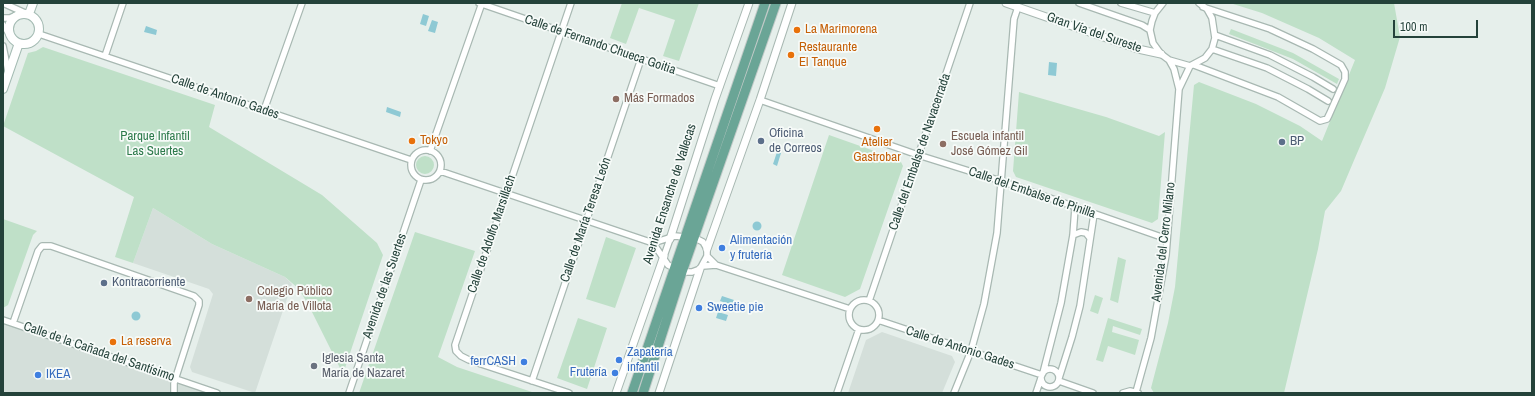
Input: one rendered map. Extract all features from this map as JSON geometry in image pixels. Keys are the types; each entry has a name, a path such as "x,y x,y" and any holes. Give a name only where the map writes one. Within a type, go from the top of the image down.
{"main road":[{"path":"24,14 33,3"},
{"name":"Avenida Ensanche de Vallecas","path":"643,393 678,270 685,235 765,3"},
{"name":"Avenida Ensanche de Vallecas","path":"632,393 678,270 695,238 776,3"},
{"path":"3,89 9,73 11,37 10,25 14,17 24,14 33,16 39,24 39,34 33,41 24,44 11,37"}],"street":[{"path":"3,3 24,14"},
{"path":"105,56 123,3"},
{"path":"264,110 302,3"},
{"path":"430,151 481,3"},
{"name":"Calle de Fernando Chueca Goitia","path":"481,3 720,86"},
{"name":"Calle de Adolfo Marsillach","path":"569,393 468,360 456,351 455,344 571,3"},
{"name":"Avenida Ensanche de Vallecas","path":"616,393 670,239 749,3"},
{"path":"659,393 792,3"},
{"name":"Calle del Embalse de Navacerrada","path":"869,301 970,3"},
{"name":"Gran Vía del Sureste","path":"1006,3 1138,49 1161,54"},
{"name":"Gran Vía del Sureste","path":"1079,3 1142,25 1150,30"},
{"path":"1121,3 1155,13"},
{"path":"1163,3 1155,13 1150,30 1153,43 1161,54 1169,60 1192,65 1278,97 1320,121 1327,119 1345,79 1345,72 1341,65 1313,49 1270,29 1200,4"},
{"path":"1192,65 1205,58 1212,49 1215,35 1212,18 1200,4"},
{"path":"954,393 971,351 984,304 997,233 1014,21 1018,7"},
{"path":"3,18 10,18 24,14"},
{"path":"3,25 11,37"},
{"name":"Calle de Antonio Gades","path":"39,34 411,160"},
{"path":"1215,35 1270,55 1333,89"},
{"path":"3,46 9,73"},
{"path":"1212,49 1267,68 1308,89 1328,102"},
{"name":"Calle de María Teresa León","path":"532,381 641,59"},
{"name":"Avenida del Cerro Milano","path":"1137,392 1151,338 1167,239 1179,89 1174,68 1169,60"},
{"name":"Avenida del Cerro Milano","path":"1179,89 1192,65"},
{"name":"Calle del Embalse de Pinilla","path":"760,100 918,155 1001,181 1167,239"},
{"path":"430,151 439,158 440,170 431,179 421,180 412,172 411,160 418,152 430,151"},
{"path":"440,170 653,243 664,256 668,265 678,270 692,272 701,267 716,265 850,309"},
{"name":"Avenida de las Suertes","path":"348,393 421,180"},
{"path":"1036,393 1061,303 1073,236 1075,208"},
{"path":"1055,393 1080,306 1094,214"},
{"path":"1073,236 1081,232 1086,233 1090,238"},
{"path":"653,243 670,239 675,236 685,235 695,238 703,242 707,253 716,265"},
{"path":"13,323 38,251 42,246 51,246 197,298 199,305 175,378 174,393"},
{"path":"862,300 869,301 874,304 878,311 878,320 870,328 858,329 851,322 850,309 855,303 862,300"},
{"name":"Calle de la Cañada del Santísimo","path":"3,320 217,393"},
{"name":"Calle de Antonio Gades","path":"878,320 1042,375"},
{"path":"837,393 858,329"},
{"path":"1042,375 1048,370 1053,370 1057,373 1058,381"},
{"path":"1042,375 1043,384 1048,387 1058,381 1093,393"},
{"path":"1123,393 1130,391 1137,392"}],"shaded area":[{"name":"Colegio Público María de Villota","path":"153,208 212,244 285,277 292,284 255,393 192,372 190,367 213,294 209,289 133,263"},
{"path":"3,320 217,393 3,393"},
{"path":"882,332 952,356 955,362 942,393 848,393 866,340"}],"green space":[{"path":"622,3 699,3 679,61 663,56 675,20 639,8 626,44 610,38"},
{"path":"1230,3 1394,3 1400,37 1385,88 1341,191 1325,211 1318,249 1284,393 1154,393 1151,388 1168,323 1175,287 1194,85 1199,82 1256,104 1300,126 1322,141 1355,60 1319,38 1262,13"},
{"path":"1231,29 1293,53 1339,79 1337,84 1293,59 1229,34"},
{"name":"Parque Infantil Las Suertes","path":"43,47 215,105 209,127 322,195 377,243 383,255 343,374 299,289 285,277 212,244 153,208 133,263 115,257 134,197 3,126 28,53"},
{"path":"1019,92 1106,117 1159,136 1165,132 1158,219 1152,223 1016,177 1013,171"},
{"path":"829,135 900,160 903,166 860,289 845,297 782,275"},
{"path":"421,156 429,156 434,161 432,172 429,174 421,174 416,169 416,161"},
{"path":"3,219 37,231 33,235 8,305 3,308"},
{"path":"415,232 475,251 438,357 457,367 535,393 359,393"},
{"path":"606,237 636,248 615,308 586,299"},
{"path":"1118,257 1126,260 1118,303 1110,300"},
{"path":"1095,295 1103,298 1098,314 1090,311"},
{"path":"578,318 607,328 587,389 557,378"},
{"path":"1108,318 1142,329 1140,335 1113,326 1112,332 1139,340 1135,355 1108,346 1103,362 1096,360"}],"water":[{"path":"423,14 429,16 426,26 420,24"},
{"path":"432,20 438,22 435,33 428,31"},
{"path":"146,26 157,30 156,35 144,32"},
{"path":"1049,62 1057,63 1056,76 1048,75"},
{"path":"387,107 401,112 400,117 386,112"},
{"path":"777,152 781,153 777,166 773,164"},
{"path":"757,221 762,226 757,231 752,226"},
{"path":"722,296 734,300 732,305 720,301"},
{"path":"136,311 141,316 136,321 131,316"},
{"path":"718,312 728,315 726,321 716,318"}],"place":[{"name":"La Marimorena","path":"797,30"},
{"name":"Restaurante El Tanque","path":"791,55"},
{"name":"Más Formados","path":"616,99"},
{"name":"Atelier Gastrobar","path":"877,129"},
{"name":"Tokyo","path":"412,141"},
{"name":"Oficina de Correos","path":"761,141"},
{"name":"BP","path":"1282,142"},
{"name":"Escuela infantil José Gómez Gil","path":"943,144"},
{"name":"Alimentación y frutería","path":"722,248"},
{"name":"Kontracorriente","path":"104,283"},
{"name":"Colegio Público María de Villota","path":"249,299"},
{"name":"Sweetie pie","path":"699,308"},
{"name":"La reserva","path":"113,342"},
{"name":"Zapatería infantil","path":"619,360"},
{"name":"ferrCASH","path":"524,362"},
{"name":"Iglesia Santa María de Nazaret","path":"314,366"},
{"name":"Frutería","path":"615,373"},
{"name":"IKEA","path":"38,375"}]}
